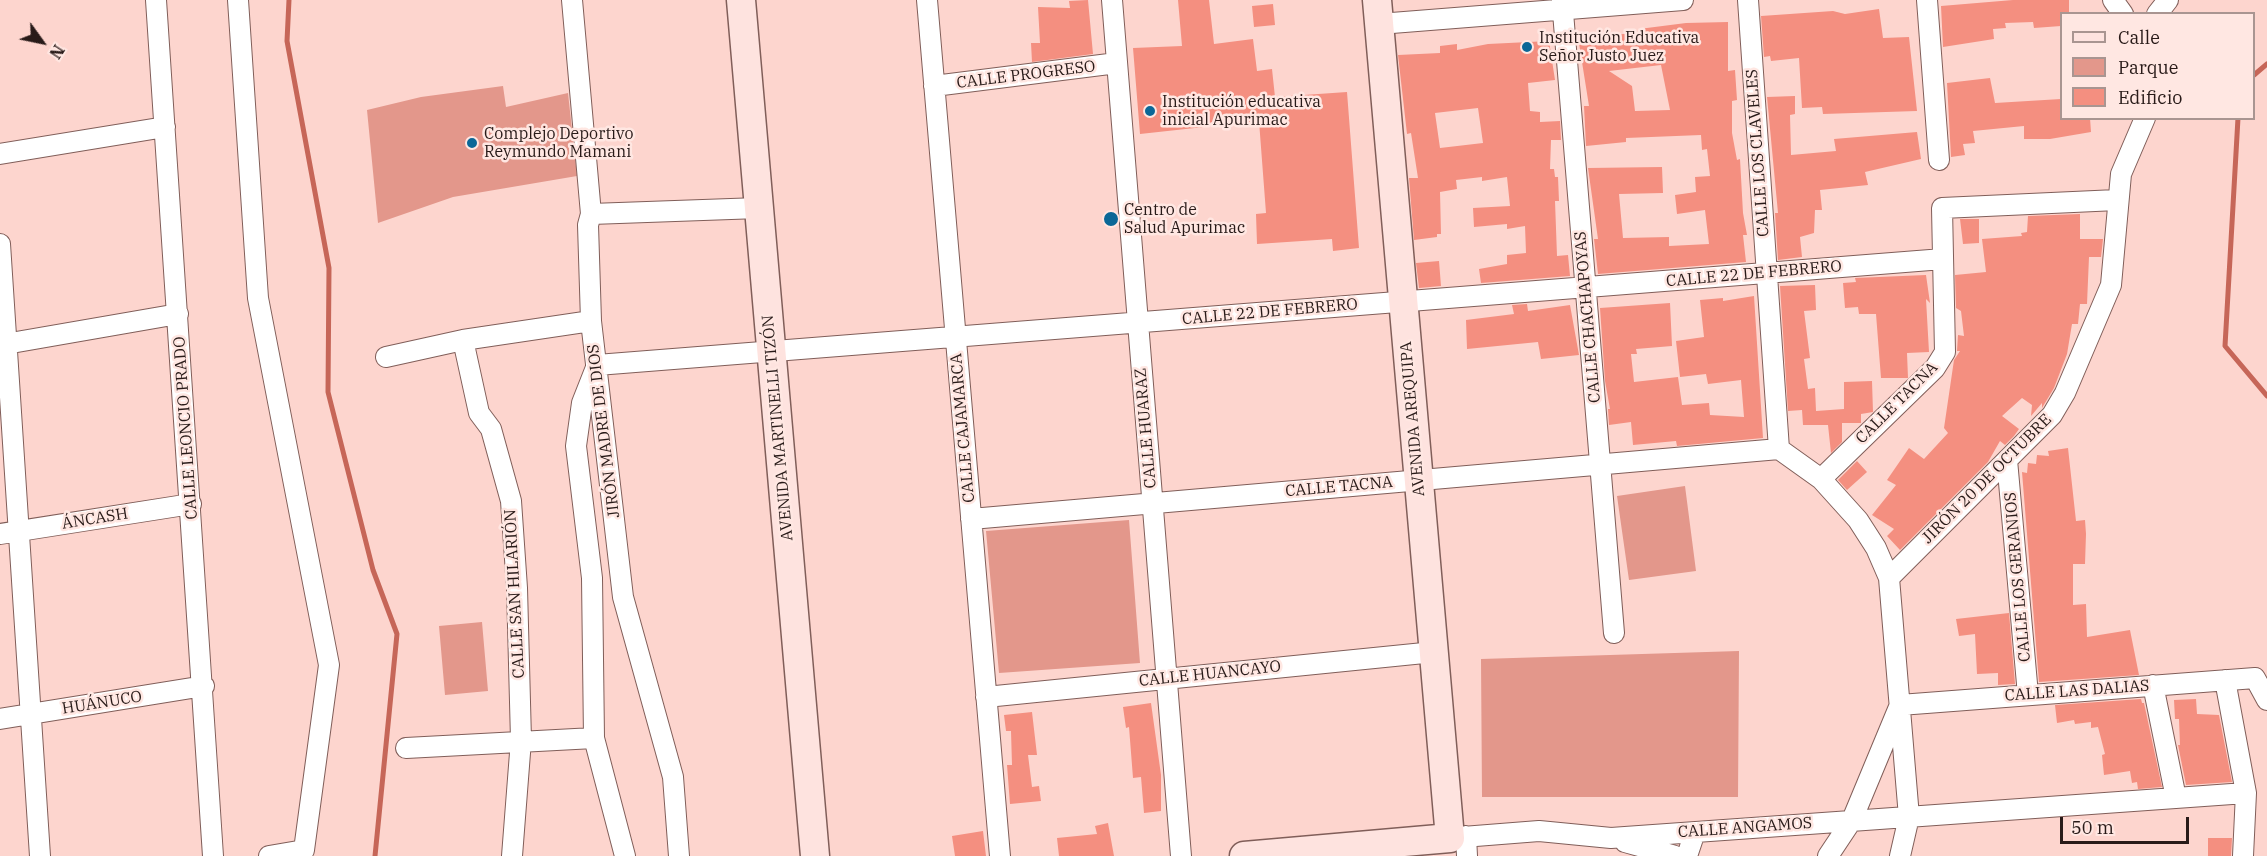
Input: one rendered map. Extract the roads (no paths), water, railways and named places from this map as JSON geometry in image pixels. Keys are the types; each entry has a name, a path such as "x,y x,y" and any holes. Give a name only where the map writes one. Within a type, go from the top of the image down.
{"street":[{"name":"CALLE LEONCIO PRADO","path":"156,0 204,686 213,856"},
{"path":"238,0 258,298 329,665 304,850 269,856"},
{"name":"JIRÓN MADRE DE DIOS","path":"572,0 591,214 588,225 591,321 623,597 673,777 679,856"},
{"name":"AVENIDA MARTINELLI TIZÓN","path":"741,0 815,856"},
{"name":"CALLE CAJAMARCA","path":"927,0 1000,856"},
{"name":"CALLE HUARAZ","path":"1112,0 1181,856"},
{"path":"1378,12 1683,0"},
{"name":"CALLE LOS CLAVELES","path":"1748,0 1779,449"},
{"path":"1927,0 1939,160"},
{"path":"2112,0 2121,12"},
{"path":"2159,12 2168,0"},
{"name":"CALLE CHACHAPOYAS","path":"1563,5 1614,633"},
{"name":"AVENIDA AREQUIPA","path":"1378,12 1434,652 1461,843"},
{"name":"CALLE PROGRESO","path":"934,86 1117,63"},
{"name":"JIRÓN 20 DE OCTUBRE","path":"1889,578 2052,415 2065,393 2111,285 2115,262 2117,200 2121,174 2144,120"},
{"path":"0,154 165,127"},
{"name":"CALLE TACNA","path":"1821,479 1935,368 1945,352 1942,208 2117,200"},
{"path":"591,214 759,208"},
{"path":"0,244 9,532 31,714 40,856"},
{"name":"CALLE 22 DE FEBRERO","path":"597,365 1943,259"},
{"path":"3,344 178,314"},
{"path":"386,357 463,340 591,321"},
{"name":"CALLE SAN HILARIÓN","path":"463,340 479,413 491,429 511,501 517,588 521,740 512,856"},
{"path":"597,365 582,403 576,446 592,578 594,738 625,856"},
{"path":"1779,449 1821,479 1857,520 1876,548 1889,578 1909,817 1900,856"},
{"name":"CALLE TACNA","path":"971,519 1779,449"},
{"name":"CALLE LOS GERANIOS","path":"2007,460 2028,695"},
{"name":"ÁNCASH","path":"9,532 191,504"},
{"name":"CALLE HUANCAYO","path":"986,697 1434,652"},
{"name":"CALLE LAS DALIAS","path":"1900,705 2255,678 2267,700"},
{"path":"2225,680 2246,793 2243,856"},
{"path":"2153,685 2176,798"},
{"name":"HUÁNUCO","path":"0,719 204,686"},
{"path":"1828,856 1852,820 1900,705"},
{"path":"406,748 521,740 594,738"},
{"name":"CALLE ANGAMOS","path":"1244,856 1461,843 1539,831 1611,838 2246,793"},
{"path":"1611,838 1674,856 1695,832"},
{"path":"1687,856 1695,832"}],"waterway":[{"path":"289,0 287,41 329,268 328,392 373,570 397,634 375,856"},
{"path":"2255,74 2267,64"},
{"path":"2238,120 2225,346 2267,396"}],"place":[{"name":"Institución Educativa Señor Justo Juez","path":"1527,47"},
{"name":"Institución educativa inicial Apurimac","path":"1150,111"},
{"name":"Complejo Deportivo Reymundo Mamani","path":"472,143"},
{"name":"Centro de Salud Apurimac","path":"1111,219"}]}
